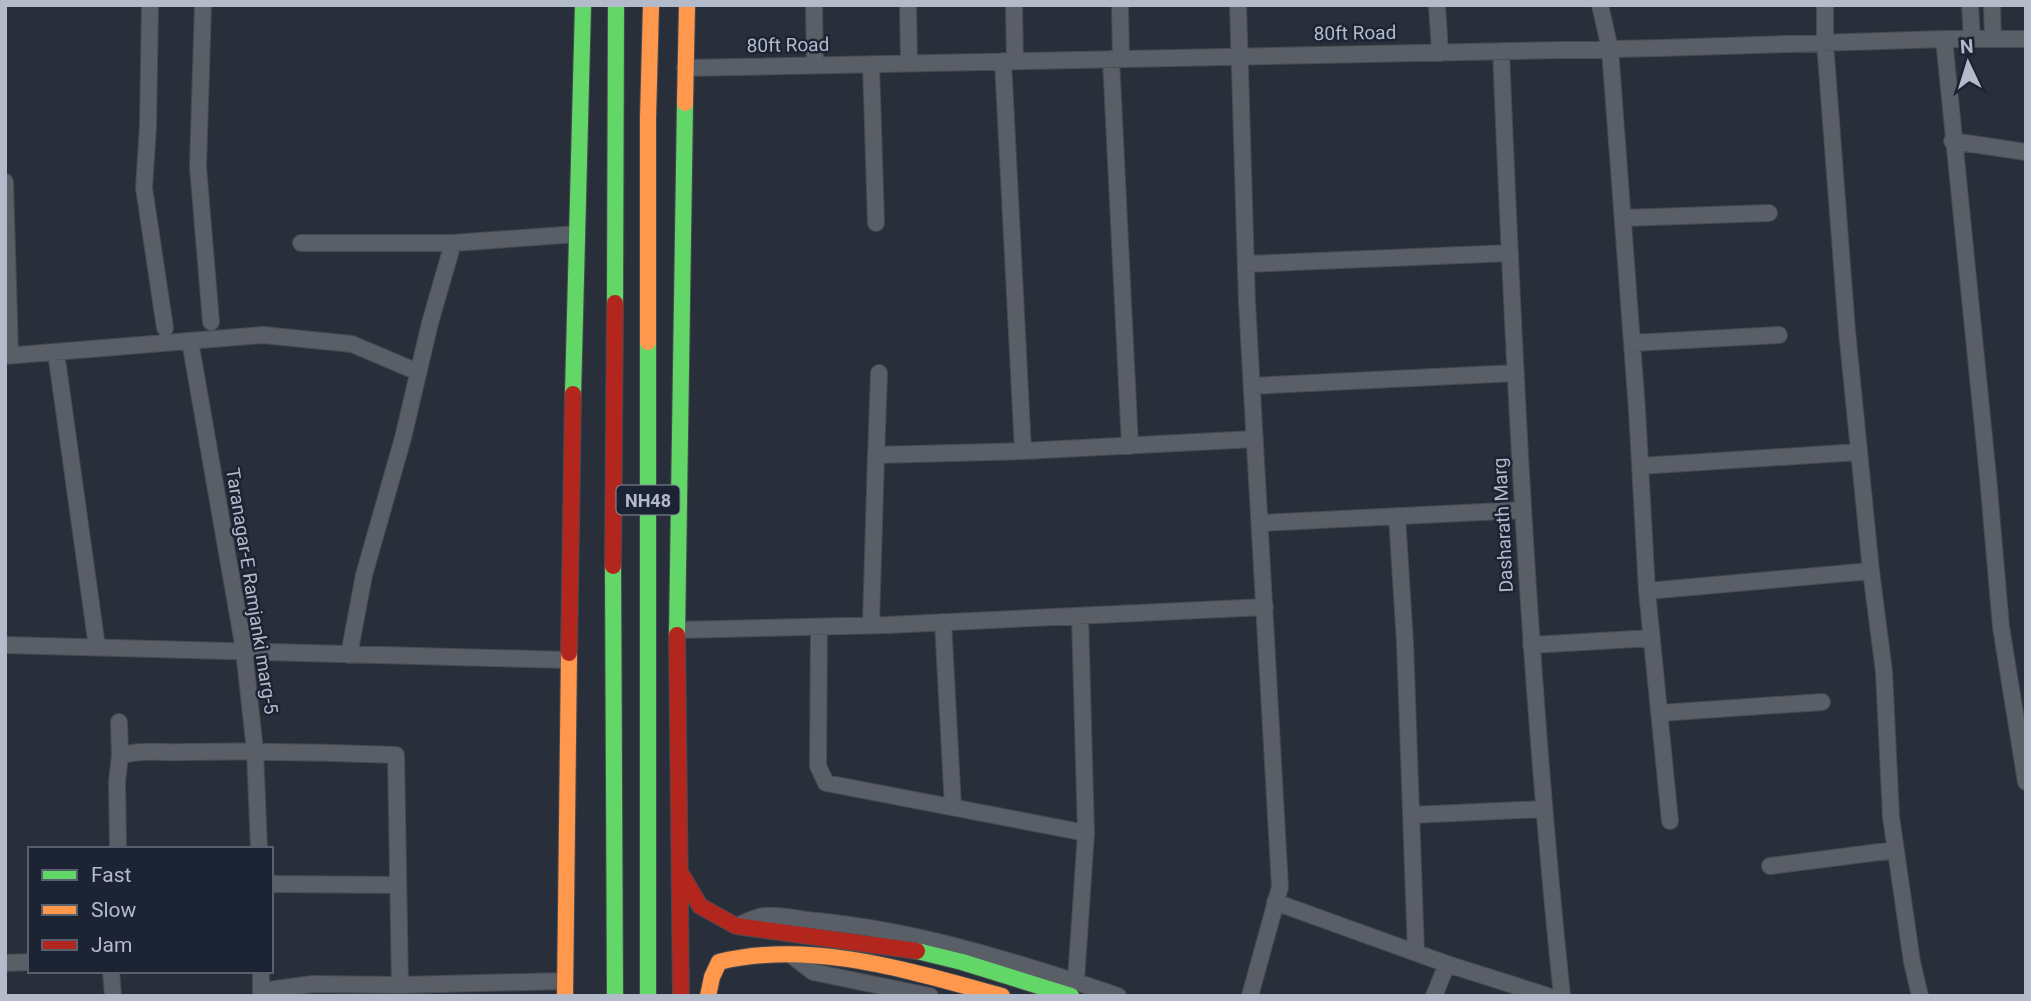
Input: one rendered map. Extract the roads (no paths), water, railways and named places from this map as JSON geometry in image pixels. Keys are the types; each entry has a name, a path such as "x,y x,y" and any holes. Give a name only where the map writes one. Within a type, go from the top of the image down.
{"main road":[{"path":"565,988 583,5"},
{"name":"NH48","path":"615,996 613,630 616,5"},
{"name":"NH48","path":"648,996 648,118 651,5"},
{"path":"681,996 677,630 687,5"},
{"path":"680,871 700,906 736,926 906,948 1074,988"},
{"path":"708,996 719,962 746,955 792,955 854,962 1002,996"}],"street":[{"path":"150,5 144,188 165,328"},
{"path":"203,5 198,167 211,322"},
{"path":"814,5 815,65"},
{"path":"908,5 909,63"},
{"path":"1014,5 1009,61 1023,452"},
{"path":"1120,5 1116,59 1130,446"},
{"path":"1238,5 1246,264 1280,887 1250,996"},
{"path":"1437,5 1440,53"},
{"path":"1600,5 1609,49 1632,343 1647,591 1670,821"},
{"path":"1825,5 1825,43 1859,452 1884,672 1891,817 1912,962 1920,996"},
{"path":"1970,5 1972,39"},
{"path":"1992,5 1993,38"},
{"path":"1944,38 2001,627 2026,782"},
{"name":"80ft Road","path":"685,68 1609,49 1944,38 2026,39"},
{"name":"Dasharath Marg","path":"1501,51 1531,645 1562,996"},
{"path":"871,64 876,223"},
{"path":"1952,141 2026,152"},
{"path":"5,181 8,355 263,334 352,344 418,372"},
{"path":"1623,218 1769,213"},
{"path":"301,243 453,243 577,234"},
{"path":"349,654 364,575 403,438 430,323 453,243"},
{"path":"1246,264 1510,253"},
{"path":"1632,343 1779,335"},
{"name":"Taranagar-E Ramjanki marg-5","path":"191,341 244,650 255,751 259,847"},
{"path":"56,352 97,647"},
{"path":"871,625 878,373"},
{"path":"1252,386 1516,373"},
{"path":"876,458 876,455 1023,452 1255,439"},
{"path":"1640,466 1859,452"},
{"path":"1261,523 1523,510"},
{"path":"1397,516 1405,643 1416,953"},
{"path":"1647,591 1871,571"},
{"path":"677,630 871,625 1265,607"},
{"path":"1074,988 1086,833 1080,616"},
{"path":"943,622 953,807"},
{"path":"819,627 818,766 827,783 1086,833"},
{"path":"1531,645 1652,638"},
{"path":"5,645 569,660"},
{"path":"1660,713 1822,702"},
{"path":"118,847 119,722"},
{"path":"120,756 133,751 396,755 400,985"},
{"path":"1411,815 1544,809"},
{"path":"1770,866 1895,850"},
{"path":"273,884 398,885"},
{"path":"1275,902 1447,964 1548,996"},
{"path":"736,926 763,916 861,926 941,943 1074,988 1118,996"},
{"path":"792,955 813,972 930,996"},
{"path":"5,963 28,962"},
{"path":"1434,996 1447,964"},
{"path":"111,973 113,996"},
{"path":"261,973 261,993 313,984 565,988"},
{"path":"847,996 848,979"}]}
